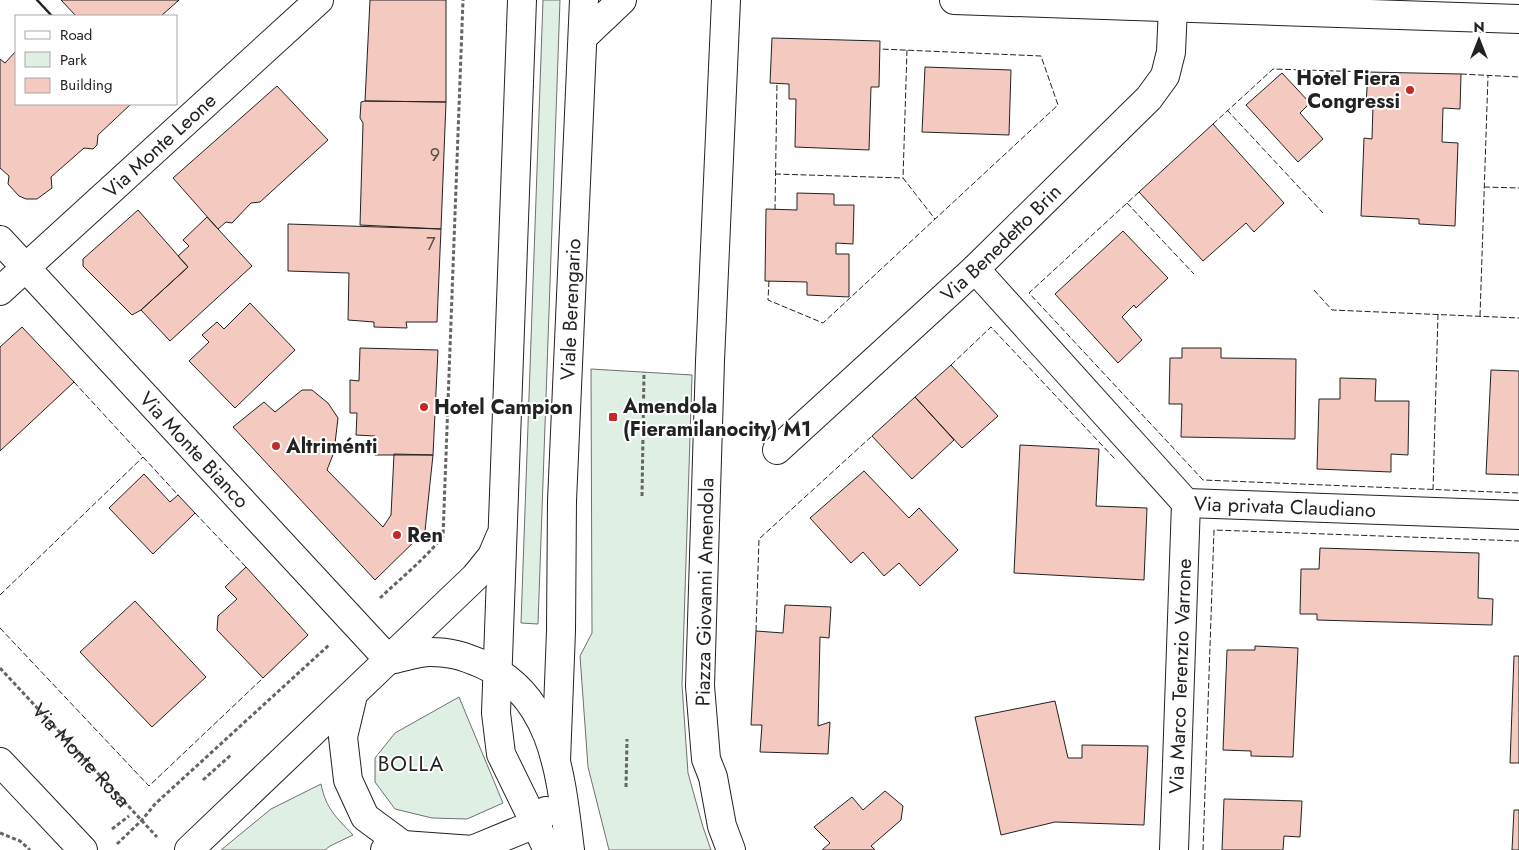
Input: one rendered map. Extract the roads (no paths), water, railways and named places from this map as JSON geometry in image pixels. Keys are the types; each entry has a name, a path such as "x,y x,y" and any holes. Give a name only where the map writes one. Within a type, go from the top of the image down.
{"street":[{"name":"Via Monte Leone","path":"0,291 319,0"},
{"path":"522,0 496,713 501,754 548,850"},
{"name":"Viale Berengario","path":"556,762 561,631 562,492 584,0"},
{"path":"583,37 622,0"},
{"name":"Piazza Giovanni Amendola","path":"726,0 710,361 700,686 706,760 713,777 722,826 731,850"},
{"path":"954,0 1519,19"},
{"name":"Via Benedetto Brin","path":"777,450 975,269 1149,98 1165,76 1171,52 1173,7"},
{"name":"Via Monte Bianco","path":"0,240 389,660"},
{"name":"Via privata Claudiano","path":"975,269 1186,503 1519,515"},
{"name":"Via Marco Terenzio Varrone","path":"1174,850 1186,503"},
{"path":"189,850 445,607 486,563 492,556 499,539 503,513"},
{"path":"389,660 429,652 459,654 498,671 516,684 532,703 547,731 562,790 570,850"},
{"path":"353,695 343,737 348,780 365,817 394,848 472,850 535,824 562,790"},
{"path":"0,762 83,850"}],"place":[{"name":"Hotel Fiera Congressi","path":"1410,90"},
{"name":"Hotel Campion","path":"424,407"},
{"name":"Amendola (Fieramilanocity) M1","path":"613,417"},
{"name":"Altriménti","path":"276,446"},
{"name":"Ren","path":"397,535"}],"district":[{"name":"BOLLA","path":"411,764"}]}
